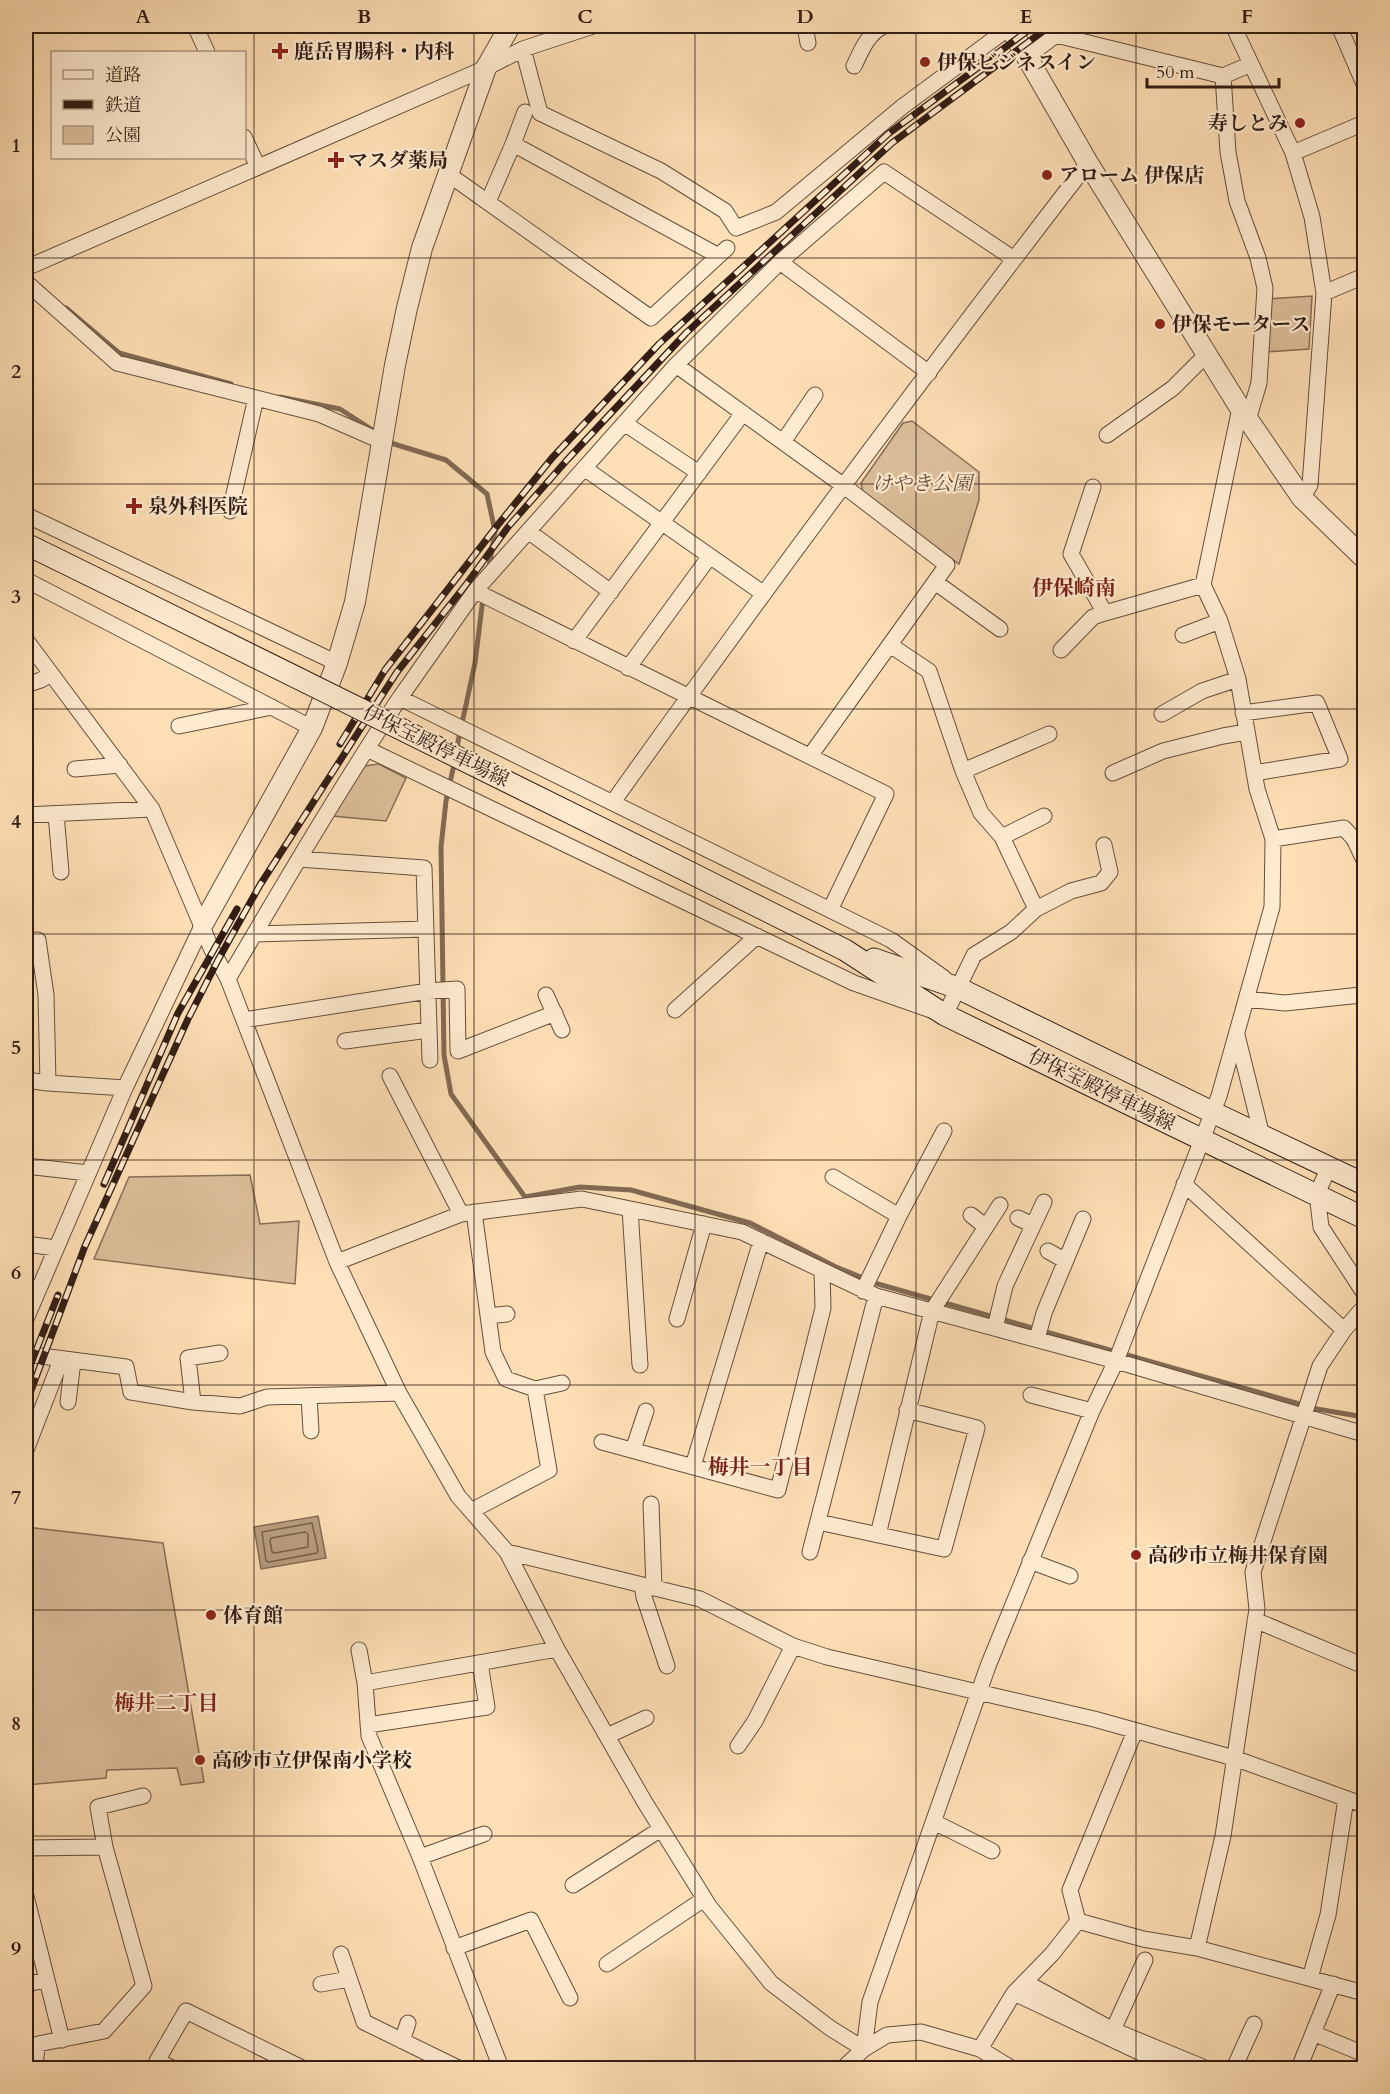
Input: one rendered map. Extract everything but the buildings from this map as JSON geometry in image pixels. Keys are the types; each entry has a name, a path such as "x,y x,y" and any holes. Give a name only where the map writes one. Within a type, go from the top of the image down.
{"main road":[{"name":"伊保宝殿停車場線","path":"26,544 845,950 945,1014 1365,1218"},
{"name":"伊保宝殿停車場線","path":"845,950 958,988 1262,1136 1329,1167 1361,1178"}],"street":[{"path":"195,26 207,51"},
{"path":"26,1319 125,1088 202,924 312,728 337,663 355,602 395,365 422,248 486,68 510,26"},
{"path":"26,268 486,68 523,49 593,26"},
{"path":"805,26 808,43"},
{"path":"854,66 876,29 884,26"},
{"path":"523,49 540,113 661,171 725,211 736,228 776,212 902,107 1010,26 1088,163 1244,414 1302,498 1365,558"},
{"path":"1235,26 1293,153 1311,217 1324,293 1310,485 1302,498"},
{"path":"1339,26 1365,84"},
{"path":"1028,56 1056,35 1223,76 1251,64"},
{"path":"864,2049 870,2002 988,1666 1092,1411 1116,1361 1212,1112 1272,907 1273,839 1257,789 1238,679 1220,621 1203,585 1244,414 1259,383 1265,288 1258,258 1237,201 1228,152 1223,76"},
{"path":"488,202 525,112"},
{"path":"1293,153 1365,123"},
{"path":"246,141 258,167"},
{"path":"448,174 651,318 722,251 513,144"},
{"path":"613,802 688,696 844,486 1088,163"},
{"path":"228,979 298,859 367,749 475,591 676,365 780,262 884,172 1014,260"},
{"path":"780,262 929,373"},
{"path":"1324,293 1365,276"},
{"path":"26,282 117,363 319,414 383,442"},
{"path":"1107,435 1173,388 1207,354"},
{"path":"676,365 844,486 947,565 810,756"},
{"path":"783,442 815,395"},
{"path":"230,511 256,398"},
{"path":"574,641 743,413"},
{"path":"624,423 699,473"},
{"path":"584,468 764,594"},
{"path":"1093,487 1071,554 1105,614"},
{"path":"26,515 337,663"},
{"path":"528,531 611,592"},
{"path":"628,668 710,556"},
{"path":"26,580 312,728"},
{"path":"935,582 1000,629"},
{"path":"1061,650 1093,617 1203,585"},
{"path":"475,591 886,794 830,910"},
{"path":"1183,635 1220,621"},
{"path":"26,640 152,809 212,950 228,979 338,1262 399,1394 458,1496 507,1552 557,1649 661,1830 704,1899 771,1983 830,2028 864,2049"},
{"path":"890,645 929,671 963,771 981,813 1002,837 1036,909"},
{"path":"26,685 42,680 50,674"},
{"path":"1162,714 1202,691 1238,679"},
{"path":"400,698 891,940 958,988"},
{"path":"1244,713 1317,703 1340,759 1254,773"},
{"path":"179,726 272,707"},
{"path":"1113,773 1150,764 1163,751 1247,732"},
{"path":"963,771 1049,734"},
{"path":"367,749 854,983 945,1014 974,955 1011,932 1036,909 1071,891 1101,883 1110,872 1104,845"},
{"path":"75,769 120,765"},
{"path":"26,815 152,809"},
{"path":"57,814 61,872"},
{"path":"1002,837 1044,816"},
{"path":"1273,839 1344,828 1354,838 1365,860"},
{"path":"298,859 424,868 430,1060"},
{"path":"255,934 426,929"},
{"path":"675,1010 757,936"},
{"path":"26,942 38,940 46,995 48,1083"},
{"path":"244,1020 428,991 457,989 458,1051 555,1013"},
{"path":"546,995 562,1030"},
{"path":"1246,999 1285,1003 1360,995"},
{"path":"345,1041 429,1030"},
{"path":"1237,1032 1262,1136"},
{"path":"390,1076 467,1213 493,1352 506,1379 535,1389 562,1383"},
{"path":"26,1080 125,1088"},
{"path":"810,1552 870,1293 873,1269 944,1131"},
{"path":"26,1166 88,1173"},
{"path":"1329,1167 1317,1194 1321,1227 1365,1293"},
{"path":"833,1177 899,1216"},
{"path":"1184,1184 1344,1330"},
{"path":"338,1262 467,1213 582,1199 742,1232 870,1293 1116,1361 1365,1434"},
{"path":"995,1328 1005,1286 1044,1202"},
{"path":"878,1535 932,1311 1000,1205"},
{"path":"630,1209 640,1365"},
{"path":"971,1215 986,1227"},
{"path":"1018,1218 1033,1225"},
{"path":"1037,1339 1064,1260 1083,1219"},
{"path":"676,1319 704,1224"},
{"path":"693,1466 761,1241"},
{"path":"26,1244 56,1248"},
{"path":"1048,1251 1064,1260"},
{"path":"602,1442 778,1490 823,1308 822,1271"},
{"path":"1197,1948 1223,1836 1233,1758 1256,1620 1257,1609 1252,1572 1320,1366 1344,1330 1365,1307"},
{"path":"488,1316 507,1314"},
{"path":"621,1328 638,1326"},
{"path":"193,1402 188,1358 220,1353"},
{"path":"26,1354 126,1367 131,1392 193,1402 240,1406 267,1397 399,1394"},
{"path":"67,1361 68,1402"},
{"path":"26,1450 67,1361"},
{"path":"471,1510 549,1470 535,1389"},
{"path":"1031,1395 1092,1411"},
{"path":"309,1396 311,1431"},
{"path":"818,1521 944,1549 977,1428 907,1410"},
{"path":"633,1450 646,1411"},
{"path":"651,1504 648,1587 644,1597 666,1666"},
{"path":"507,1552 700,1599 793,1646 827,1657 1094,1719 1233,1758 1365,1805"},
{"path":"1030,1562 1070,1576"},
{"path":"1256,1620 1365,1666"},
{"path":"738,1746 755,1721 793,1646"},
{"path":"365,1683 557,1649"},
{"path":"359,1650 365,1683 369,1737 420,1857 501,2068"},
{"path":"368,1725 487,1707 480,1663"},
{"path":"607,1736 646,1718"},
{"path":"1078,1921 1070,1890 1135,1731"},
{"path":"34,2068 32,2040 62,2040 104,2031 144,1986 105,1846 98,1807 142,1796"},
{"path":"1310,1978 1328,1915 1346,1799"},
{"path":"934,1822 992,1851"},
{"path":"573,1884 661,1830"},
{"path":"420,1857 484,1834"},
{"path":"26,1848 105,1846"},
{"path":"26,1896 62,2040"},
{"path":"607,1964 704,1899"},
{"path":"454,1948 531,1920 569,1998"},
{"path":"1078,1921 1143,1939 1197,1948 1365,1993"},
{"path":"980,2049 1014,1994 1052,1954 1078,1921"},
{"path":"341,1954 364,2022 458,2068"},
{"path":"1113,2030 1145,1960"},
{"path":"321,1984 349,1979"},
{"path":"26,1984 46,1980"},
{"path":"1025,1982 1113,2030 1204,2068"},
{"path":"1299,2068 1333,1984"},
{"path":"1014,1994 1173,2068"},
{"path":"172,2068 156,2065 186,2011 302,2068"},
{"path":"402,2041 408,2023"},
{"path":"1234,2068 1254,2024"},
{"path":"843,2068 864,2049 887,2035 921,2032 980,2049 1011,2068"},
{"path":"1313,2033 1365,2054"}],"green space":[{"path":"1312,296 1309,349 1266,352 1268,299"},
{"name":"けやき公園","path":"912,421 979,472 979,500 959,564 863,493 861,483 903,423"},
{"path":"379,764 406,778 386,821 332,816 364,766"},
{"path":"250,1175 260,1224 299,1221 295,1284 94,1259 129,1177"},
{"path":"26,1527 163,1543 204,1782 181,1785 177,1768 107,1770 106,1778 26,1785"}],"water":[{"path":"318,1516 326,1558 261,1569 254,1527"}],"waterway":[{"path":"66,308 119,353 231,384"},
{"path":"280,397 340,409 374,431"},
{"path":"387,439 394,444 446,460 487,494 495,531 489,568"},
{"path":"456,751 475,663 483,598"},
{"path":"455,760 446,801 441,847 444,1055 451,1094 525,1197 580,1187 631,1190 750,1223 836,1267 878,1284 1317,1409 1364,1417"}],"railway":[{"path":"340,744 385,670 497,526 552,458 659,344 888,134 1034,26"},
{"path":"26,1404 85,1246 188,1019 260,885 397,672 508,527 567,460 686,333 892,143 1050,26"},
{"path":"104,1184 178,1013 237,909"},
{"path":"26,1376 58,1295"}],"place":[{"name":"鹿岳胃腸科・内科","path":"280,51"},
{"name":"伊保ビジネスイン","path":"925,62"},
{"name":"寿しとみ","path":"1300,123"},
{"name":"マスダ薬局","path":"336,160"},
{"name":"アローム 伊保店","path":"1047,175"},
{"name":"伊保モータース","path":"1160,324"},
{"name":"泉外科医院","path":"134,506"},
{"name":"高砂市立梅井保育園","path":"1136,1555"},
{"name":"体育館","path":"211,1615"},
{"name":"高砂市立伊保南小学校","path":"200,1760"}],"district":[{"name":"伊保崎南","path":"1074,588"},
{"name":"梅井一丁目","path":"760,1467"},
{"name":"梅井二丁目","path":"166,1703"}]}
